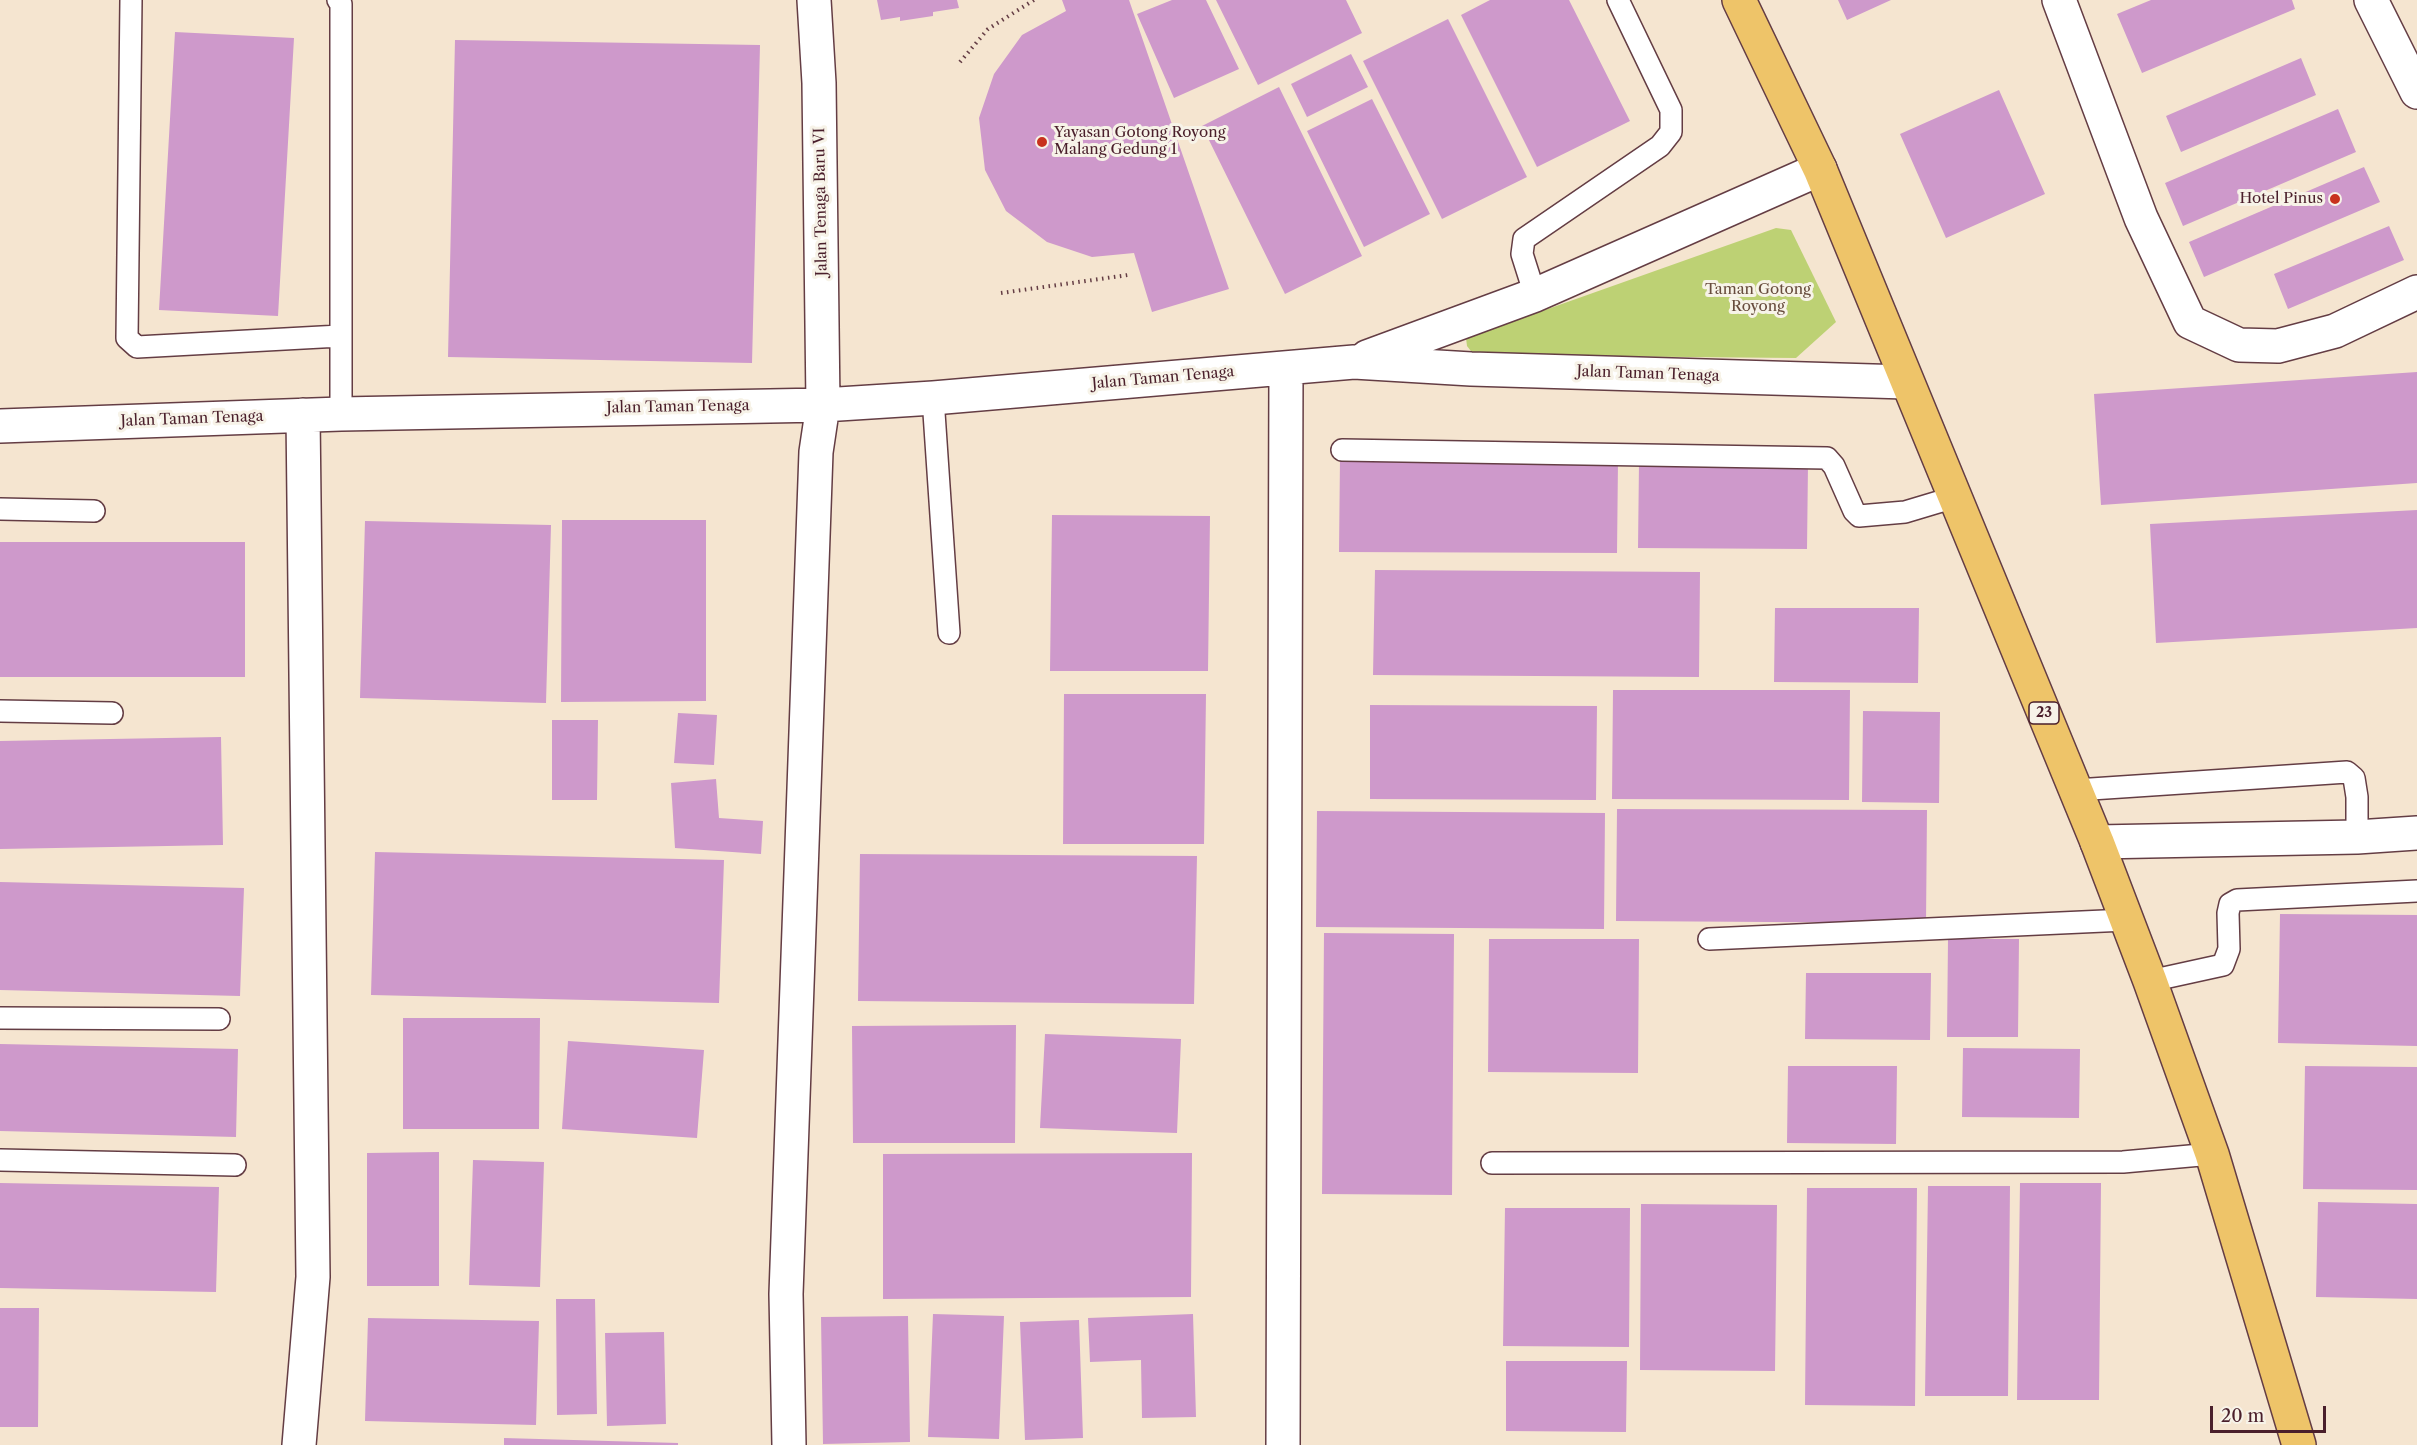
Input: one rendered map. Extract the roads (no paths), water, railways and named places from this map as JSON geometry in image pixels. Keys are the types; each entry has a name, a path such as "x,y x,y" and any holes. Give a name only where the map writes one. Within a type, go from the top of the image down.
{"highway":[{"name":"23","path":"1739,0 1820,169 2097,842 2212,1154 2299,1445"}],"street":[{"name":"Jalan Tenaga Baru VI","path":"789,1445 786,1294 816,452 823,405 819,83 814,0"},
{"path":"2059,0 2141,218 2190,322 2239,345 2277,346 2335,330 2417,292"},
{"path":"2371,0 2417,92"},
{"name":"Jalan Taman Tenaga","path":"1354,362 1535,295 1820,169"},
{"name":"Jalan Taman Tenaga","path":"0,426 341,414 823,405 933,398 1354,362 1471,369 1906,382"},
{"path":"1283,1445 1286,368"},
{"path":"299,1445 313,1277 303,415"},
{"path":"2097,842 2357,837 2417,833"}],"lane":[{"path":"131,0 127,338 137,347 340,336"},
{"path":"338,0 341,4 341,414"},
{"path":"1535,295 1522,254 1524,239 1660,146 1671,132 1671,110 1618,0"},
{"path":"933,398 949,633"},
{"path":"1342,450 1827,458 1834,466 1854,511 1859,516 1905,512 1955,496"},
{"path":"0,509 94,511"},
{"path":"0,711 112,713"},
{"path":"2076,790 2347,772 2354,778 2356,788 2357,837"},
{"path":"2150,981 2223,965 2229,949 2228,913 2230,904 2237,900 2417,891"},
{"path":"1709,939 2126,920"},
{"path":"0,1018 219,1018"},
{"path":"1492,1163 2123,1162 2212,1154"},
{"path":"0,1160 235,1165"}],"place":[{"name":"Yayasan Gotong Royong Malang Gedung 1","path":"1042,142"},
{"name":"Hotel Pinus","path":"2335,199"}],"park label":[{"name":"Taman Gotong Royong","path":"1758,298"}]}
